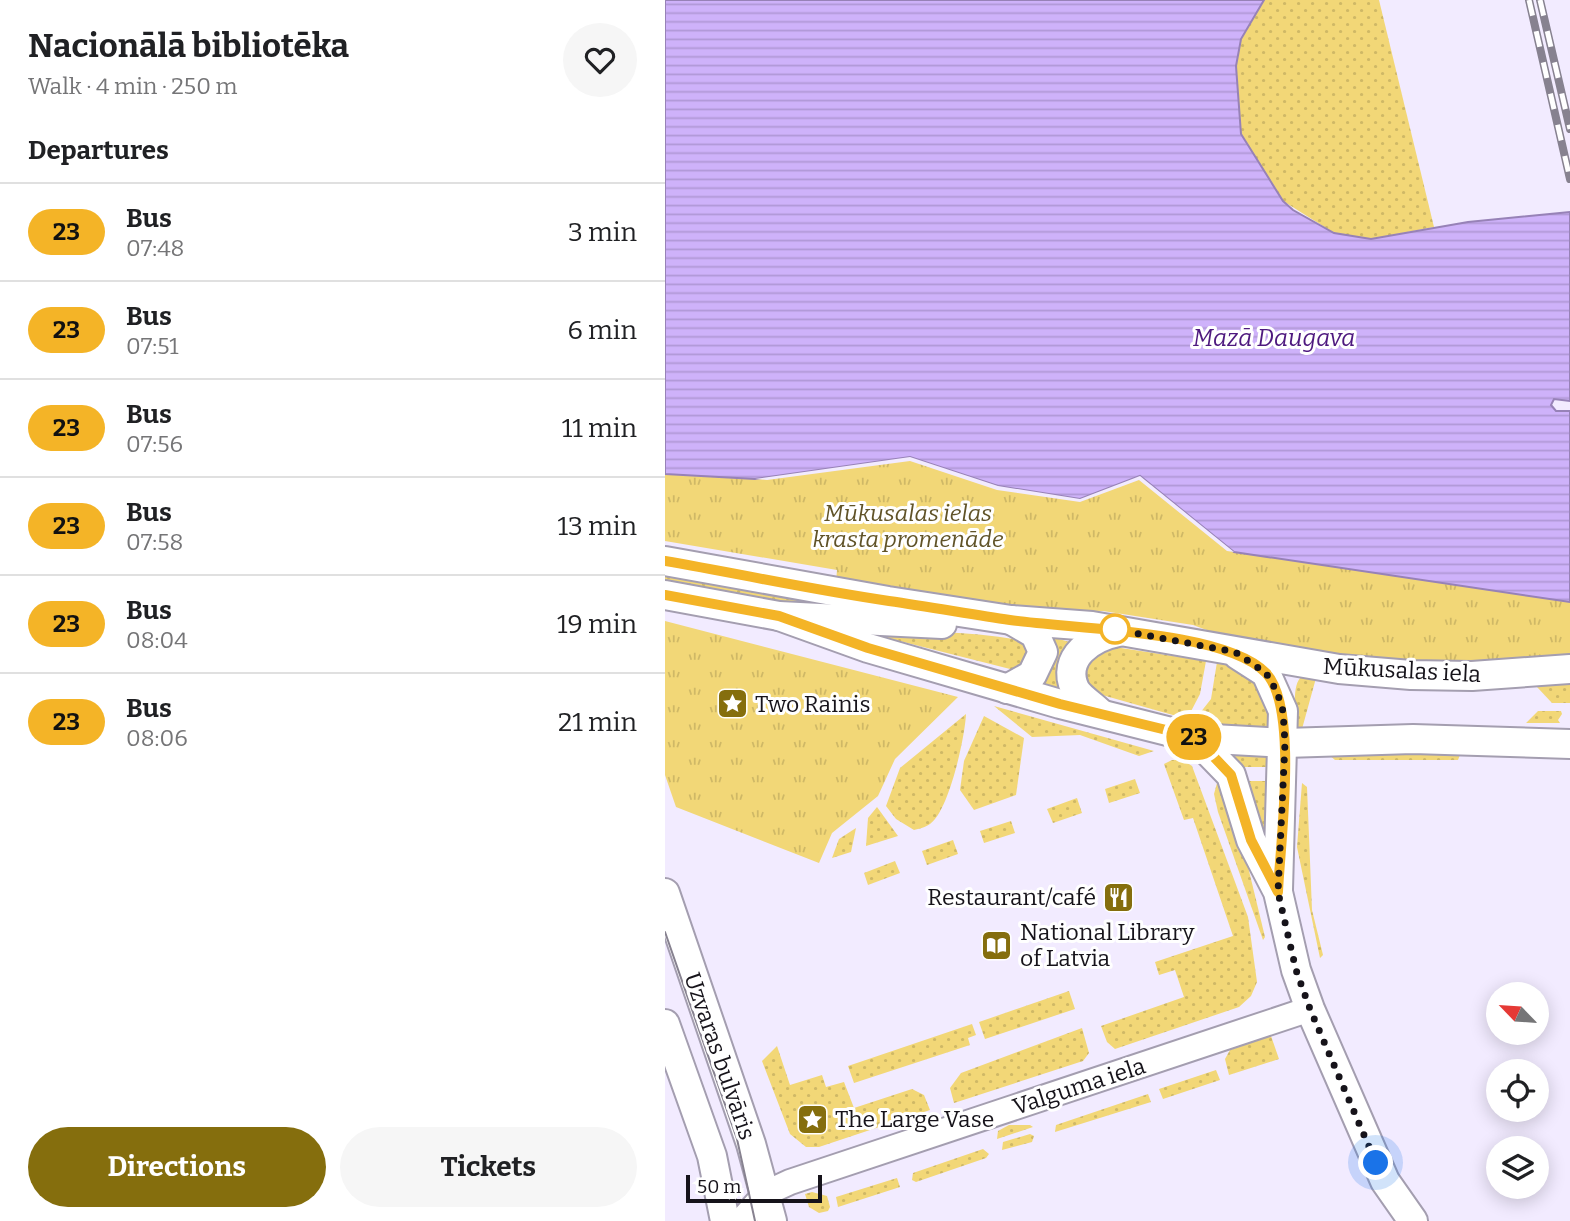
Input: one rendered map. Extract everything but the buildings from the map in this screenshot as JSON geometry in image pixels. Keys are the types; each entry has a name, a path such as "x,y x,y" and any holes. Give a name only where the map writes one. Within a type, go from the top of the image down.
{"main road":[{"path":"665,561 1011,620 1035,634 1043,652 1032,675 1007,689"},
{"path":"665,595 779,616 979,625 1011,620"},
{"path":"779,616 868,648 1007,689 1195,737 1285,743 1413,739 1570,744"},
{"name":"Mūkusalas iela","path":"1011,620 1124,631 1339,669 1411,676 1472,676 1570,669"},
{"path":"1098,712 1075,690 1072,673 1076,656 1086,643 1100,636 1124,631"},
{"path":"1235,652 1266,673 1277,692 1283,711 1285,743 1278,892"},
{"path":"1195,737 1231,775 1251,840 1278,892 1296,970 1310,1009 1379,1170 1404,1212 1413,1221"},
{"name":"Uzvaras bulvāris","path":"665,893 766,1193 772,1221"},
{"name":"Uzvaras bulvāris","path":"665,1024 712,1156 725,1221"}],"street":[{"name":"Valguma iela","path":"741,1221 766,1193 823,1171 1310,1009"}],"green space":[{"path":"1264,0 1379,0 1434,227 1371,239 1334,233 1283,201 1241,134 1236,66 1241,39"},
{"name":"Mūkusalas ielas krasta promenāde","path":"910,457 998,486 1080,499 1140,476 1234,552 1570,602 1570,655 1458,663 1351,659 1242,643 1193,625 1103,611 1030,610 836,582 837,570 665,541 665,474 755,479"},
{"path":"665,574 887,612 838,613 665,585"},
{"path":"665,621 958,697 895,759 878,796 832,833 819,863 676,807 665,775"},
{"path":"860,631 942,632 1004,637 1024,641 1032,656 1018,671"},
{"path":"1052,637 1073,643 1064,694 1038,688"},
{"path":"1108,646 1206,661 1200,694 1187,719 1095,693 1086,686 1085,663"},
{"path":"1217,662 1241,670 1270,699 1269,729 1198,722 1200,713 1211,699"},
{"path":"1302,676 1316,678 1302,729 1296,727 1295,700 1296,686"},
{"path":"1570,678 1570,703 1552,703 1537,687 1509,687"},
{"path":"994,706 1154,751 1139,756 1080,735 1032,737"},
{"path":"1538,711 1561,711 1558,720 1560,723 1526,723"},
{"path":"966,714 959,755 943,805 930,824 914,830 896,819 886,806 900,768"},
{"path":"984,716 1024,738 1016,795 974,810 960,790 964,761"},
{"path":"1338,751 1461,752 1458,760 1335,760 1329,755"},
{"path":"1228,752 1269,754 1270,767 1240,767"},
{"path":"1172,760 1183,760 1192,766 1248,917 1257,982 1251,996 1239,1007 1115,1049 1107,1042 1101,1026 1184,997 1175,970 1159,975 1155,962 1233,936 1193,818 1184,820 1164,764"},
{"path":"1135,779 1140,793 1109,803 1105,789"},
{"path":"1245,781 1269,781 1266,836 1262,836"},
{"path":"1222,782 1243,846 1265,937 1263,940 1218,812 1214,794 1217,783"},
{"path":"1302,783 1307,787 1312,910 1323,955 1320,958 1297,847"},
{"path":"1077,798 1082,813 1053,823 1047,809"},
{"path":"877,807 898,836 866,846 868,818"},
{"path":"1011,821 1015,833 984,843 980,831"},
{"path":"856,828 851,852 832,858 839,839"},
{"path":"953,840 958,854 927,865 922,851"},
{"path":"895,861 900,873 868,885 864,873"},
{"path":"1069,991 1075,1009 985,1039 979,1022"},
{"path":"972,1024 976,1035 968,1038 970,1045 854,1083 848,1066"},
{"path":"1082,1028 1089,1053 1083,1061 954,1103 950,1088 961,1073"},
{"path":"1271,1036 1279,1059 1229,1075 1225,1059 1230,1050"},
{"path":"777,1046 790,1085 822,1075 826,1087 844,1082 854,1108 912,1089 924,1095 930,1110 819,1147 806,1147 790,1134 762,1061"},
{"path":"1216,1070 1220,1080 1163,1099 1159,1089"},
{"path":"1148,1094 1151,1102 1055,1132 1056,1125"},
{"path":"1009,1125 1033,1127 997,1139 998,1131"},
{"path":"1030,1134 1034,1136 1032,1142 1002,1150 1003,1142"},
{"path":"983,1149 989,1154 986,1158 916,1182 912,1180 913,1173"},
{"path":"897,1178 900,1187 838,1207 836,1197"},
{"path":"812,1192 827,1196 830,1207 828,1211 819,1213 809,1207 805,1194"}],"water":[{"name":"Mazā Daugava","path":"665,0 1264,0 1241,39 1236,66 1241,134 1283,201 1293,210 1334,233 1371,239 1468,222 1570,212 1570,401 1554,399 1551,405 1556,411 1570,411 1570,602 1234,552 1140,476 1080,499 998,486 910,457 755,479 665,474"}],"pier":[{"path":"910,457 998,486 1080,499 1140,476 1234,552 1227,551 1139,480 1080,502 997,490 910,461 767,480 755,479"}],"tram line":[{"path":"665,932 737,1139 755,1221"}],"railway":[{"path":"1529,0 1570,179"},
{"path":"1540,0 1570,129"}],"bus line":[{"name":"23","path":"665,561 888,601 1011,620 1092,626 1235,652 1266,673 1277,692 1283,711 1285,743 1278,892 1251,840 1231,775 1195,737 1060,704 868,648 779,616 665,595"}],"place":[{"name":"Two Rainis","path":"732,704"},
{"name":"Restaurant/café","path":"1119,897"},
{"name":"National Library of Latvia","path":"997,945"},
{"name":"The Large Vase","path":"812,1119"}],"route":[{"path":"1115,629 1108,628 1235,652 1266,673 1277,692 1283,711 1285,743 1278,892 1296,970 1310,1009 1332,1055 1359,1127 1376,1163"}]}
